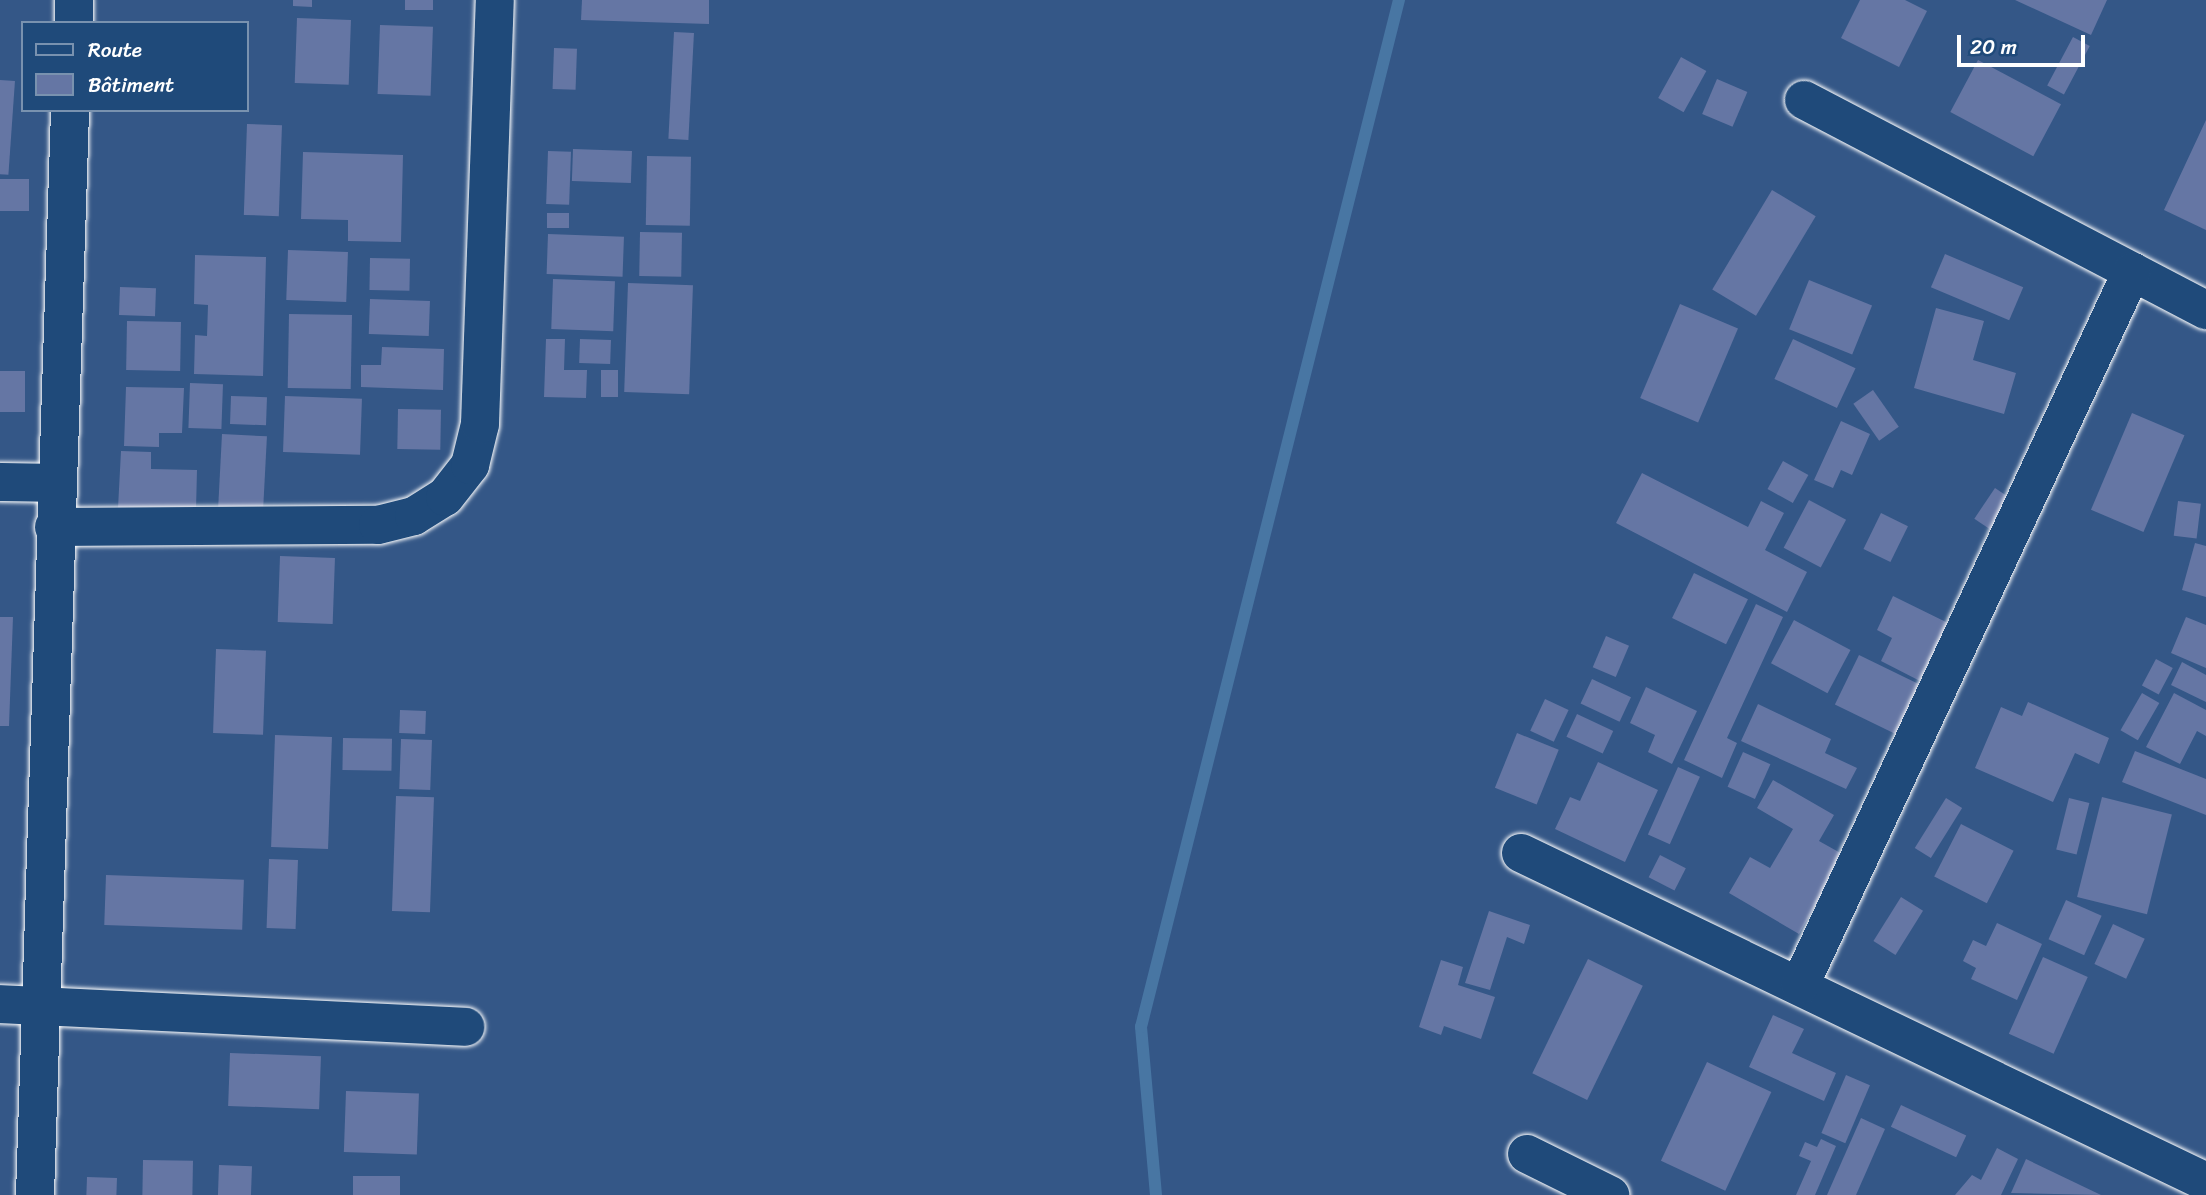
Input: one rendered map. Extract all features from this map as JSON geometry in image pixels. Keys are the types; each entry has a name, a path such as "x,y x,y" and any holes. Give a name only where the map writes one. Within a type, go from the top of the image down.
{"street":[{"path":"74,0 74,21"},
{"path":"54,527 378,525 414,516 445,497 470,465 480,424 495,0"},
{"path":"1804,100 2206,310"},
{"path":"35,1195 55,483 70,112"},
{"path":"1800,985 2132,271"},
{"path":"0,482 55,483"},
{"path":"1521,853 2206,1182"},
{"path":"0,1004 465,1027"},
{"path":"1527,1154 1609,1195"}],"building":[{"path":"293,0 312,0 312,7 293,6"},
{"path":"405,0 433,0 433,10 405,10"},
{"path":"582,0 709,0 709,24 581,20"},
{"path":"1860,0 1905,0 1927,11 1899,67 1841,38"},
{"path":"2015,0 2107,0 2091,35"},
{"path":"297,18 351,20 349,85 295,83"},
{"path":"380,25 433,27 431,96 378,94"},
{"path":"674,32 694,33 688,140 668,139"},
{"path":"2073,37 2090,46 2064,94 2047,86"},
{"path":"554,48 577,49 576,90 553,89"},
{"path":"1681,57 1706,71 1684,112 1658,98"},
{"path":"1978,60 2061,104 2033,156 1950,112"},
{"path":"1717,79 1747,92 1733,127 1702,114"},
{"path":"0,80 15,81 8,175 0,174"},
{"path":"2206,120 2206,230 2164,210"},
{"path":"247,124 282,125 279,216 244,215"},
{"path":"573,149 632,151 631,183 572,181"},
{"path":"548,151 571,152 569,205 546,204"},
{"path":"303,152 403,155 401,242 348,241 348,220 301,219"},
{"path":"647,156 691,157 690,226 646,225"},
{"path":"0,179 29,179 29,211 0,211"},
{"path":"1772,190 1816,216 1756,316 1712,289"},
{"path":"547,213 569,213 569,228 547,228"},
{"path":"640,232 682,233 681,277 639,276"},
{"path":"548,234 624,237 623,277 547,274"},
{"path":"288,250 348,252 346,302 286,300"},
{"path":"1945,254 2023,287 2009,320 1931,287"},
{"path":"195,255 266,257 263,376 194,374 195,335 207,336 208,305 194,304"},
{"path":"370,258 410,259 409,291 369,290"},
{"path":"553,279 615,281 613,331 551,329"},
{"path":"1809,280 1872,305 1852,355 1789,329"},
{"path":"628,283 693,285 689,394 624,392"},
{"path":"120,287 156,288 155,316 119,315"},
{"path":"370,299 430,301 429,336 369,334"},
{"path":"1680,304 1738,329 1698,423 1640,398"},
{"path":"1936,308 1984,321 1973,360 2016,373 2004,414 1914,388"},
{"path":"289,314 352,315 351,389 288,388"},
{"path":"127,321 181,322 180,371 126,370"},
{"path":"546,339 565,339 564,370 587,370 586,398 544,397"},
{"path":"580,339 611,340 610,364 579,363"},
{"path":"1793,339 1856,368 1837,408 1774,379"},
{"path":"382,347 444,349 443,390 361,387 361,365 381,365"},
{"path":"601,370 618,370 618,397 601,397"},
{"path":"0,371 25,371 25,412 0,412"},
{"path":"190,383 223,384 221,429 188,428"},
{"path":"126,387 184,388 182,433 159,433 159,447 124,446"},
{"path":"1873,390 1899,427 1879,441 1853,404"},
{"path":"231,396 267,397 266,425 230,424"},
{"path":"285,396 362,399 360,455 283,452"},
{"path":"398,409 441,410 440,450 397,449"},
{"path":"2132,413 2184,435 2143,532 2091,510"},
{"path":"1841,421 1870,434 1852,475 1841,470 1833,488 1814,480"},
{"path":"222,434 267,436 263,510 218,508"},
{"path":"121,451 151,452 151,469 197,470 196,510 118,508"},
{"path":"1783,461 1808,475 1793,503 1767,489"},
{"path":"1642,473 1748,527 1761,501 1784,513 1765,550 1807,572 1787,612 1616,523"},
{"path":"1995,488 2013,500 1993,531 1974,519"},
{"path":"1809,500 1846,520 1821,567 1784,548"},
{"path":"2178,501 2201,504 2197,539 2174,536"},
{"path":"1881,513 1908,526 1890,562 1863,549"},
{"path":"2195,543 2206,546 2206,597 2182,590"},
{"path":"280,556 335,558 333,624 278,622"},
{"path":"1694,573 1748,599 1726,644 1672,618"},
{"path":"1893,596 1948,623 1920,681 1881,661 1892,638 1877,630"},
{"path":"1756,604 1783,617 1727,738 1737,743 1722,778 1684,760"},
{"path":"0,617 13,617 9,726 0,726"},
{"path":"2186,617 2206,625 2206,668 2171,653"},
{"path":"1794,620 1851,650 1828,693 1771,663"},
{"path":"1606,636 1629,646 1616,677 1593,667"},
{"path":"216,649 266,651 263,735 213,733"},
{"path":"1859,655 1920,685 1896,734 1835,704"},
{"path":"2156,659 2173,668 2159,694 2142,685"},
{"path":"2182,662 2206,675 2206,702 2171,685"},
{"path":"1592,679 1631,697 1620,722 1581,703"},
{"path":"1646,687 1697,711 1672,764 1648,752 1655,735 1630,723"},
{"path":"2142,693 2159,703 2138,740 2120,730"},
{"path":"2174,693 2206,710 2206,736 2197,731 2180,764 2146,747"},
{"path":"1545,699 1569,710 1554,742 1530,731"},
{"path":"2028,702 2109,738 2099,764 2075,753 2053,802 1975,768 2001,707 2022,716"},
{"path":"1758,704 1831,739 1825,753 1857,768 1846,789 1741,741"},
{"path":"400,710 426,711 425,734 399,733"},
{"path":"1577,714 1613,731 1603,754 1566,737"},
{"path":"1517,733 1559,750 1537,805 1495,788"},
{"path":"275,735 332,737 328,849 271,847"},
{"path":"343,738 392,739 391,771 342,770"},
{"path":"401,739 432,740 430,790 399,789"},
{"path":"2135,751 2206,779 2206,815 2122,782"},
{"path":"1743,752 1770,764 1755,799 1728,787"},
{"path":"1598,762 1658,790 1625,862 1555,829 1570,797 1580,801"},
{"path":"1678,767 1700,777 1670,844 1648,835"},
{"path":"1773,780 1834,815 1819,841 1844,855 1799,934 1729,893 1750,857 1770,868 1793,829 1757,808"},
{"path":"396,796 434,797 430,912 392,911"},
{"path":"2102,797 2172,814 2147,914 2077,897"},
{"path":"1946,798 1962,808 1931,858 1915,848"},
{"path":"2069,798 2089,803 2077,855 2056,849"},
{"path":"1961,824 2014,851 1987,903 1934,877"},
{"path":"1660,855 1686,868 1674,890 1649,877"},
{"path":"269,859 298,860 296,929 267,928"},
{"path":"106,875 244,880 242,930 104,925"},
{"path":"1901,897 1923,911 1895,955 1873,941"},
{"path":"2066,900 2102,916 2084,955 2049,939"},
{"path":"1489,911 1530,925 1524,944 1507,937 1490,990 1465,983"},
{"path":"1997,923 2042,944 2017,1000 1971,979 1976,968 1963,961 1973,940 1986,946"},
{"path":"2113,924 2145,939 2126,979 2094,964"},
{"path":"2043,957 2088,977 2054,1054 2009,1034"},
{"path":"1588,959 1643,986 1587,1100 1532,1073"},
{"path":"1441,960 1463,967 1458,985 1495,997 1481,1039 1444,1026 1441,1035 1419,1027"},
{"path":"1773,1015 1804,1029 1792,1053 1836,1073 1824,1101 1749,1067"},
{"path":"230,1053 321,1056 319,1109 228,1106"},
{"path":"1707,1062 1771,1092 1725,1191 1661,1161"},
{"path":"1846,1075 1870,1085 1845,1143 1821,1133"},
{"path":"346,1091 419,1094 417,1155 344,1152"},
{"path":"1901,1105 1966,1135 1956,1157 1891,1127"},
{"path":"1861,1118 1885,1129 1856,1195 1827,1195"},
{"path":"1821,1139 1836,1146 1815,1195 1796,1195 1811,1161 1799,1156 1805,1142 1817,1147"},
{"path":"1997,1148 2018,1159 2001,1195 1955,1195 1972,1175 1981,1180"},
{"path":"2026,1159 2101,1195 2011,1193"},
{"path":"143,1160 193,1161 192,1195 142,1195"},
{"path":"219,1165 252,1166 251,1195 218,1195"},
{"path":"353,1176 400,1176 400,1195 353,1195"},
{"path":"87,1177 117,1178 116,1195 86,1195"}],"waterway":[{"path":"1156,1195 1141,1027 1399,0"}]}
